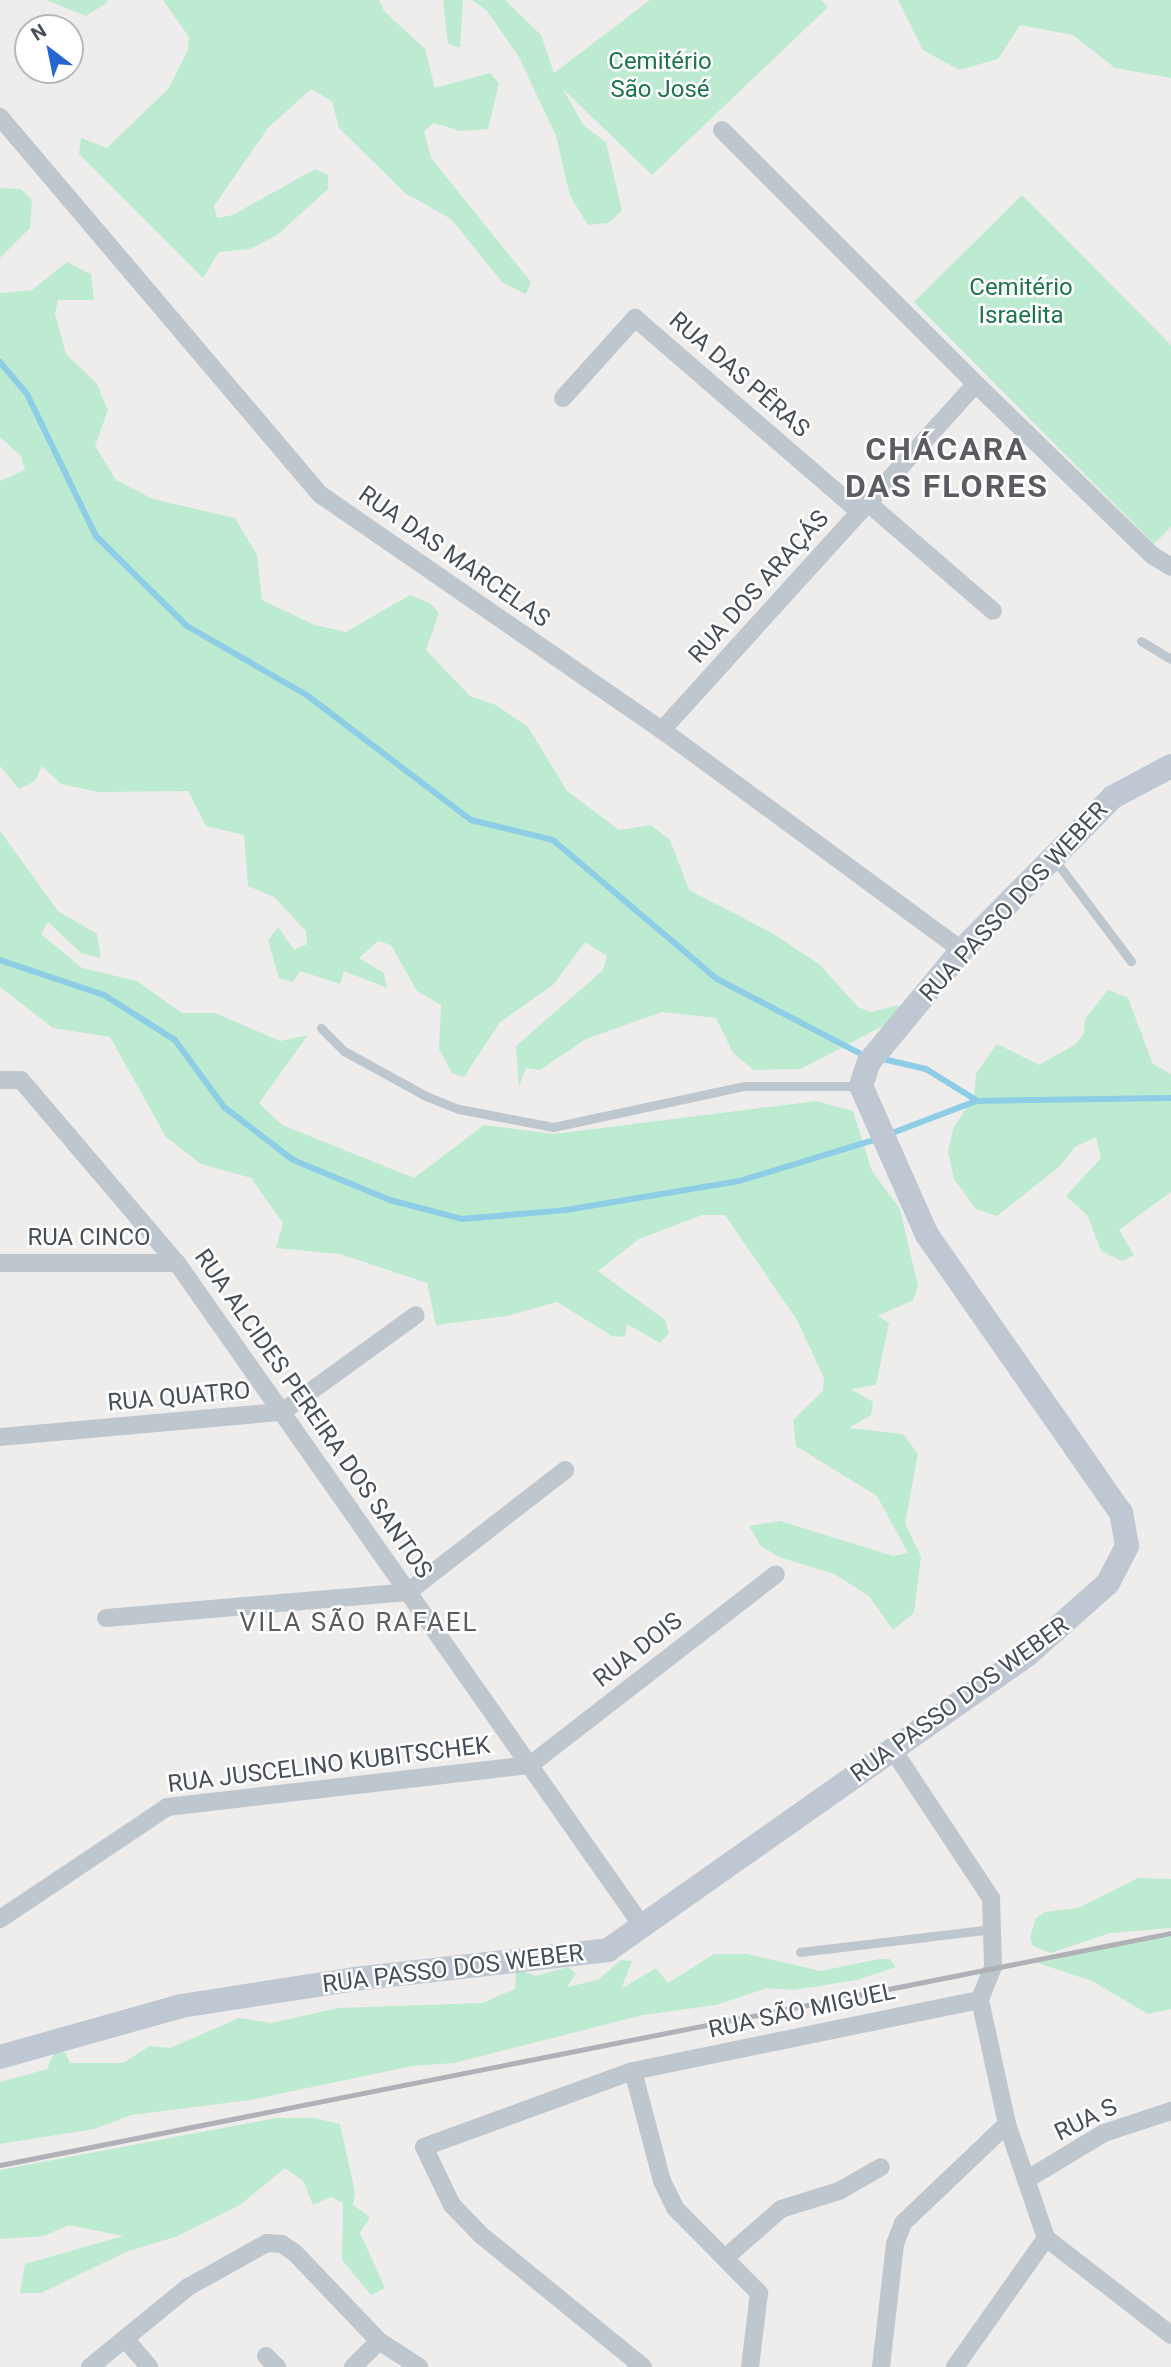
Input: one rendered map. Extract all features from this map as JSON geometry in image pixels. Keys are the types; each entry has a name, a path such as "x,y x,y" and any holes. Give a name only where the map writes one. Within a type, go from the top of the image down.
{"street":[{"name":"RUA DAS MARCELAS","path":"0,117 321,495 662,730 962,950"},
{"path":"722,130 976,384 1152,555 1171,567"},
{"name":"RUA DAS PÊRAS","path":"563,398 635,318 864,508"},
{"name":"RUA DOS ARAÇÁS","path":"662,730 976,384"},
{"path":"864,508 993,611"},
{"name":"RUA PASSO DOS WEBER","path":"0,2057 181,2006 355,1979 608,1950 1062,1628 1108,1583 1127,1546 1122,1513 1111,1493 927,1236 861,1086 869,1062 962,950 1113,797 1171,766"},
{"name":"RUA ALCIDES PEREIRA DOS SANTOS","path":"0,1080 21,1080 177,1263 643,1927"},
{"name":"RUA CINCO","path":"0,1263 177,1263"},
{"name":"RUA QUATRO","path":"0,1437 282,1412 415,1315"},
{"path":"106,1618 408,1592 565,1471"},
{"name":"RUA DOIS","path":"530,1765 776,1574"},
{"path":"893,1750 991,1898 993,1967 980,2000 1007,2124 1046,2238 1171,2335"},
{"name":"RUA JUSCELINO KUBITSCHEK","path":"0,1919 167,1807 530,1765"},
{"name":"RUA SÃO MIGUEL","path":"643,2367 481,2235 452,2205 424,2147 633,2071 980,2000"},
{"path":"633,2071 662,2181 675,2208 759,2293 750,2367"},
{"name":"RUA S","path":"1026,2180 1104,2133 1171,2110"},
{"path":"881,2367 895,2244 903,2222 1007,2124"},
{"path":"724,2258 781,2209 839,2191 881,2167"},
{"path":"955,2367 1046,2238"},
{"path":"90,2367 188,2287 267,2243 282,2244 295,2253 379,2341 419,2367"},
{"path":"125,2339 149,2367"},
{"path":"353,2367 379,2341"}],"lane":[{"path":"1141,641 1171,659"},
{"path":"1053,859 1131,961"},
{"path":"321,1028 344,1051 426,1096 459,1109 553,1127 745,1086 861,1086"},
{"path":"800,1952 993,1929"}],"green space":[{"path":"46,0 108,2 86,16"},
{"path":"163,0 379,0 384,11 425,49 435,88 490,73 499,83 488,129 460,131 434,123 424,131 431,158 531,282 526,294 503,283 451,219 405,193 339,128 332,101 311,89 268,128 214,206 217,218 233,215 315,169 328,175 328,189 277,235 250,249 219,252 203,278 79,154 81,138 107,148 169,88 188,50 189,37"},
{"path":"443,0 463,0 460,48 448,43"},
{"name":"Cemitério São José","path":"472,0 505,0 541,35 554,73 650,0 821,0 828,7 652,175 563,89 584,126 606,142 622,211 608,223 588,225 570,196 556,136 519,57 487,11"},
{"path":"898,0 1171,0 1171,78 1115,68 1073,35 1020,25 998,59 959,70 923,50"},
{"path":"0,188 21,189 32,200 30,228 0,258"},
{"name":"Cemitério Israelita","path":"1022,195 1171,345 1171,527 1154,544 914,302"},
{"path":"67,262 91,274 94,300 58,300 55,314 66,354 97,384 108,410 95,446 116,480 153,499 235,518 257,555 262,600 315,625 346,632 410,595 430,603 439,613 426,650 470,696 496,705 528,727 567,791 619,830 651,825 670,840 689,890 772,933 819,964 858,1007 871,1012 899,1005 898,1018 801,1069 754,1070 733,1053 716,1018 662,1012 586,1039 540,1070 526,1068 519,1086 516,1046 603,970 607,956 585,942 553,985 500,1022 464,1077 452,1073 439,1049 441,1005 417,991 391,945 378,941 359,958 384,973 387,988 344,971 340,984 300,971 293,982 279,978 268,940 278,927 294,950 307,944 306,931 274,897 248,886 244,835 206,826 188,791 98,792 61,784 42,766 35,781 19,789 0,766 0,481 25,470 21,456 0,437 0,293 32,290"},
{"path":"0,831 58,911 97,934 101,958 81,953 48,922 41,934 82,968 137,981 182,1013 215,1013 280,1041 308,1035 259,1103 282,1125 414,1178 484,1125 554,1134 816,1101 853,1111 872,1171 900,1209 918,1286 913,1300 878,1316 889,1323 876,1385 851,1389 873,1402 871,1415 849,1428 903,1434 918,1454 905,1523 921,1557 914,1613 893,1630 869,1596 834,1574 779,1557 761,1546 749,1526 780,1521 893,1556 908,1553 877,1496 796,1446 793,1420 823,1391 824,1378 797,1320 725,1215 702,1215 639,1239 598,1271 665,1320 669,1333 660,1343 627,1324 625,1337 612,1336 557,1302 507,1316 436,1325 427,1283 340,1254 276,1248 283,1223 251,1178 201,1164 166,1137 110,1037 53,1028 0,987"},
{"path":"1108,990 1128,998 1153,1064 1171,1074 1171,1192 1119,1230 1134,1255 1122,1261 1101,1251 1088,1216 1066,1196 1101,1158 1096,1137 1075,1147 1060,1166 997,1216 976,1209 954,1179 948,1151 953,1129 974,1096 976,1074 997,1044 1039,1065 1076,1044 1084,1033 1085,1019"},
{"path":"1138,1878 1171,1879 1171,1928 1110,1933 1051,1953 1033,1946 1030,1937 1036,1918 1045,1912 1078,1908"},
{"path":"1171,1932 1171,2009 1148,2014 1092,1981 1032,1961"},
{"path":"714,1954 747,1954 821,1971 879,1959 890,1959 896,1967 857,1980 793,1990 767,1988 716,2005 643,2015 454,2063 412,2066 250,2100 131,2115 94,2129 0,2144 0,2082 47,2069 55,2051 66,2053 70,2063 123,2063 150,2046 170,2048 239,2018 272,2023 338,2008 482,2003 515,1989 516,1969 536,1976 568,1967 576,1973 567,1987 598,1980 621,1960 632,1961 621,1989 656,1968 668,1983"},
{"path":"276,2118 314,2118 340,2124 355,2192 353,2205 370,2217 360,2233 385,2288 371,2295 342,2260 343,2203 331,2197 313,2205 303,2181 285,2168 240,2205 175,2237 128,2251 41,2293 20,2293 25,2264 123,2236 69,2225 44,2236 0,2239 0,2170"}],"waterway":[{"path":"0,362 27,394 96,536 187,626 308,696 471,820 553,840 717,979 865,1056"},
{"path":"0,960 104,995 175,1040 224,1107 293,1160 390,1200 462,1219 566,1210 739,1181 877,1139"},
{"path":"879,1058 926,1069 976,1100"},
{"path":"887,1135 976,1101 1171,1098"}],"railway":[{"path":"0,2165 1171,1933"}],"district":[{"name":"CHÁCARA DAS FLORES","path":"947,468"},
{"name":"VILA SÃO RAFAEL","path":"359,1623"}]}
